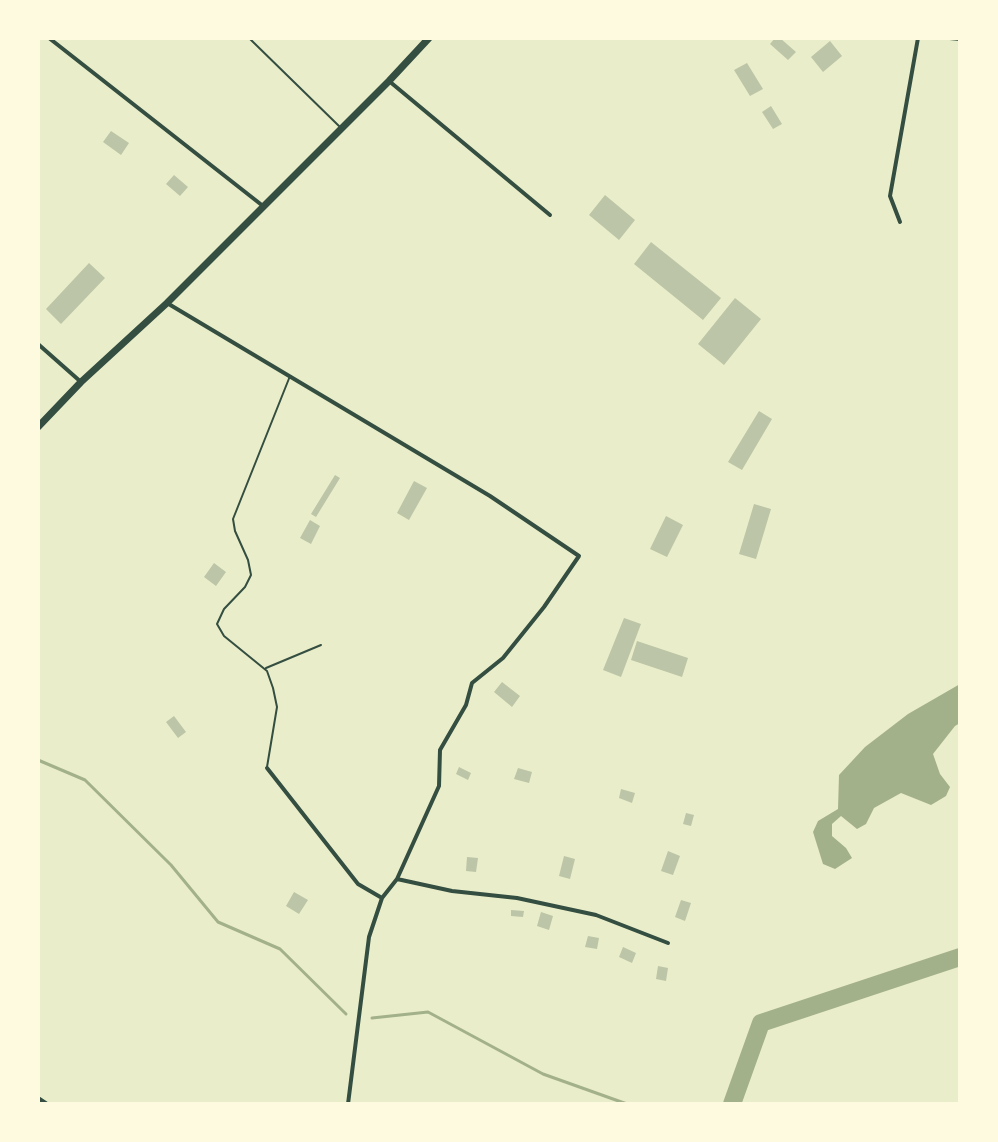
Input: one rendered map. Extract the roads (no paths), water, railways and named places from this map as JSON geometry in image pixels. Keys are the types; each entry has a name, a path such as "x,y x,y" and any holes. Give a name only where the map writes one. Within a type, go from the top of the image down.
{"main road":[{"path":"38,427 81,382 167,303 429,38"}],"street":[{"path":"49,38 263,206"},
{"path":"900,222 890,196 918,38"},
{"path":"389,81 550,215"},
{"path":"167,303 490,496 579,556 544,607 503,658 472,683 466,705 440,750 439,786 397,879 382,898 369,937 348,1104"},
{"path":"38,344 81,382"},
{"path":"267,768 358,884 382,898"},
{"path":"397,879 452,891 517,898 596,915 668,943"},
{"path":"38,1098 47,1104"}],"lane":[{"path":"249,38 341,128"},
{"path":"939,38 960,40"},
{"path":"267,768 277,707 273,688 265,669 224,636 217,624 224,609 245,587 251,575 233,519 290,376"},
{"path":"265,669 321,645"}],"waterway":[{"path":"38,760 85,780 171,865 218,922 280,949 346,1014"},
{"path":"732,1104 761,1023 960,957"},
{"path":"372,1018 428,1012 543,1074 627,1104"}]}
